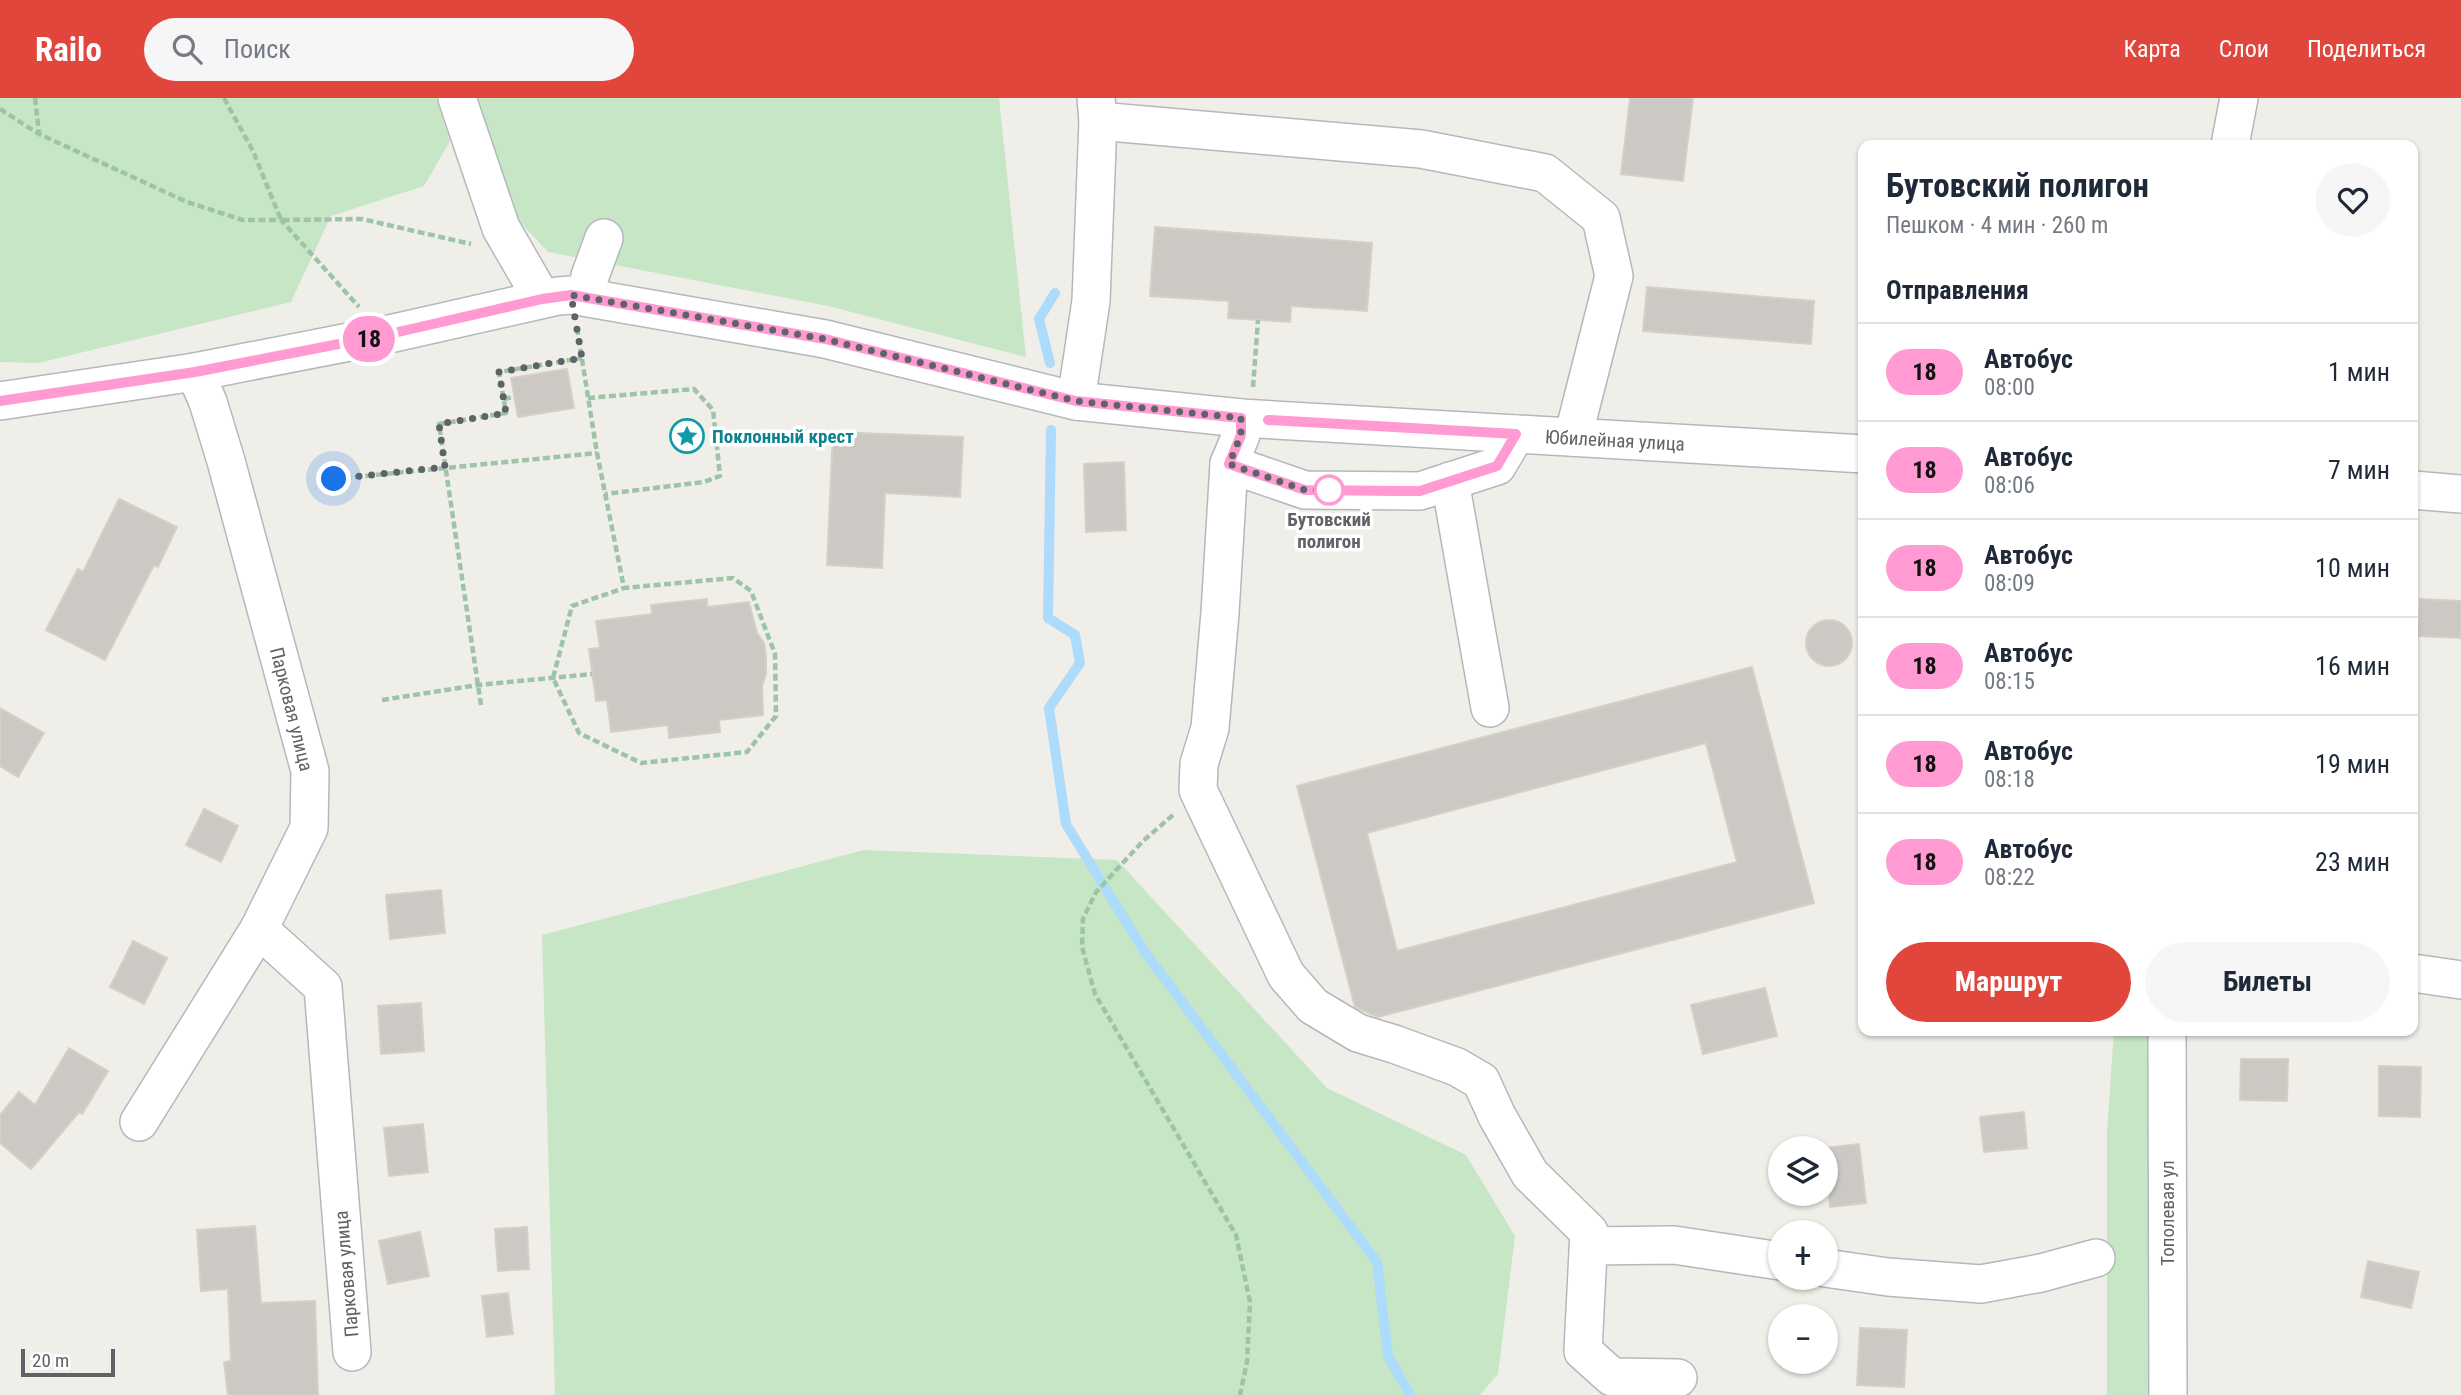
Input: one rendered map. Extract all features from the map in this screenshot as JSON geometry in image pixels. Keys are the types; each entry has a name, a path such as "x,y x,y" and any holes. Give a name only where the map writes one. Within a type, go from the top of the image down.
{"street":[{"path":"457,98 501,228 517,255 567,297"},
{"path":"2231,140 2239,98"},
{"path":"1076,401 1091,301 1097,109 1421,149 1545,173 1601,218 1614,276 1573,437"},
{"path":"0,401 195,372 567,297 590,276 604,238"},
{"name":"Юбилейная улица","path":"567,297 825,339 1076,401 1239,411 1516,434 1858,454"},
{"name":"Парковая улица","path":"195,372 208,402 226,461 310,771 309,828 259,929 323,987 352,1352"},
{"path":"1239,411 1241,435 1229,464 1210,728 1199,764 1198,790 1286,975 1313,1006 1357,1033 1457,1067 1481,1081 1497,1116 1530,1174 1589,1232 1583,1351 1612,1377 1678,1378"},
{"path":"1229,464 1305,490 1420,491 1497,466 1516,434"},
{"path":"1450,481 1490,708"},
{"path":"2418,490 2461,494"},
{"path":"139,1122 259,929"},
{"path":"2418,974 2461,980"},
{"name":"Тополевая ул","path":"2167,1036 2168,1395"},
{"path":"1589,1245 1674,1245 1768,1259"},
{"path":"1838,1270 1888,1277 1981,1284 2041,1273 2096,1258"}],"path":[{"path":"35,98 39,134"},
{"path":"224,98 253,151 281,220 385,335"},
{"path":"0,109 39,134 187,202 243,220 362,219 517,255"},
{"path":"567,297 582,358 597,453 624,588"},
{"path":"1239,411 1258,320"},
{"path":"481,705 439,424 506,413 499,372 582,358"},
{"path":"588,398 694,389 713,410 720,476 704,482 605,494"},
{"path":"504,398 514,397"},
{"path":"334,479 597,453"},
{"path":"733,578 751,592 775,654 776,716 747,752 641,763 579,733 553,678 572,606 624,588 733,578"},
{"path":"382,700 478,685 592,674"},
{"path":"1198,790 1143,841 1096,892 1083,919 1082,947 1095,994 1236,1235 1250,1302 1247,1362 1241,1395"}],"green space":[{"path":"0,98 436,98 450,141 424,186 331,216 291,302 38,363 0,362"},
{"path":"472,98 999,98 1026,357 828,306 548,252 509,210"},
{"path":"864,850 1117,860 1327,1088 1466,1155 1515,1236 1498,1374 1480,1395 555,1395 542,935"},
{"path":"2114,1036 2174,1036 2168,1395 2107,1395 2107,1131"}],"building":[{"path":"1630,98 1693,98 1683,181 1621,174"},
{"path":"1155,227 1372,243 1367,311 1291,306 1290,322 1228,318 1229,301 1150,296"},
{"path":"1647,287 1814,301 1811,344 1643,331"},
{"path":"567,369 574,408 518,417 511,378"},
{"path":"833,432 963,437 960,497 885,493 882,568 827,565"},
{"path":"1124,462 1126,530 1086,532 1084,464"},
{"path":"119,499 177,527 158,567 154,565 105,660 46,630 78,569 83,572"},
{"path":"707,599 707,607 749,602 757,633 764,643 766,657 766,675 762,686 763,715 719,720 720,732 669,738 668,725 611,732 607,700 596,701 589,649 600,648 596,621 652,614 651,605"},
{"path":"2420,599 2461,601 2461,638 2419,636"},
{"path":"1829,620 1845,627 1852,643 1845,659 1829,666 1813,659 1806,643 1813,627"},
{"path":"1752,667 1814,903 1378,1017 1355,1007 1297,786","holes":["1706,743 1737,862 1397,951 1367,833"]},
{"path":"0,708 44,733 18,777 0,766"},
{"path":"204,809 238,826 221,862 186,845"},
{"path":"441,890 445,933 390,939 386,895"},
{"path":"133,941 167,958 144,1004 110,987"},
{"path":"1765,988 1777,1036 1703,1054 1691,1005"},
{"path":"421,1003 424,1051 381,1054 378,1006"},
{"path":"69,1048 108,1071 82,1114 79,1112 31,1169 0,1143 0,1115 19,1092 35,1105"},
{"path":"2241,1059 2288,1059 2287,1101 2240,1100"},
{"path":"2379,1066 2421,1067 2420,1117 2379,1116"},
{"path":"2024,1112 2027,1148 1984,1152 1980,1117"},
{"path":"423,1124 428,1172 389,1176 384,1128"},
{"path":"1859,1144 1866,1203 1830,1207 1838,1206 1838,1146"},
{"path":"255,1226 261,1303 315,1301 318,1395 228,1395 224,1362 231,1361 228,1289 201,1291 197,1230"},
{"path":"527,1227 529,1269 498,1271 495,1229"},
{"path":"420,1232 429,1276 388,1284 379,1241"},
{"path":"2368,1261 2419,1272 2411,1308 2361,1297"},
{"path":"508,1293 513,1334 487,1337 482,1296"},
{"path":"1860,1328 1907,1330 1904,1387 1857,1385"}],"waterway":[{"path":"1050,363 1039,319 1055,293"},
{"path":"1051,430 1048,618 1075,635 1080,663 1049,708 1066,824 1144,951 1377,1262 1388,1356 1410,1395"}],"bus line":[{"name":"18","path":"0,401 195,372 571,295 825,339 1076,401 1241,418 1241,435 1229,464 1305,490 1420,491 1497,466 1516,434 1268,420"}],"place":[{"name":"Поклонный крест","path":"687,436"},
{"name":"Бутовский полигон","path":"1329,490"}],"route":[{"path":"334,479 445,467 439,424 506,413 499,372 582,358 571,295 825,339 1076,401 1241,418 1241,435 1229,464 1305,490 1329,490"}]}
